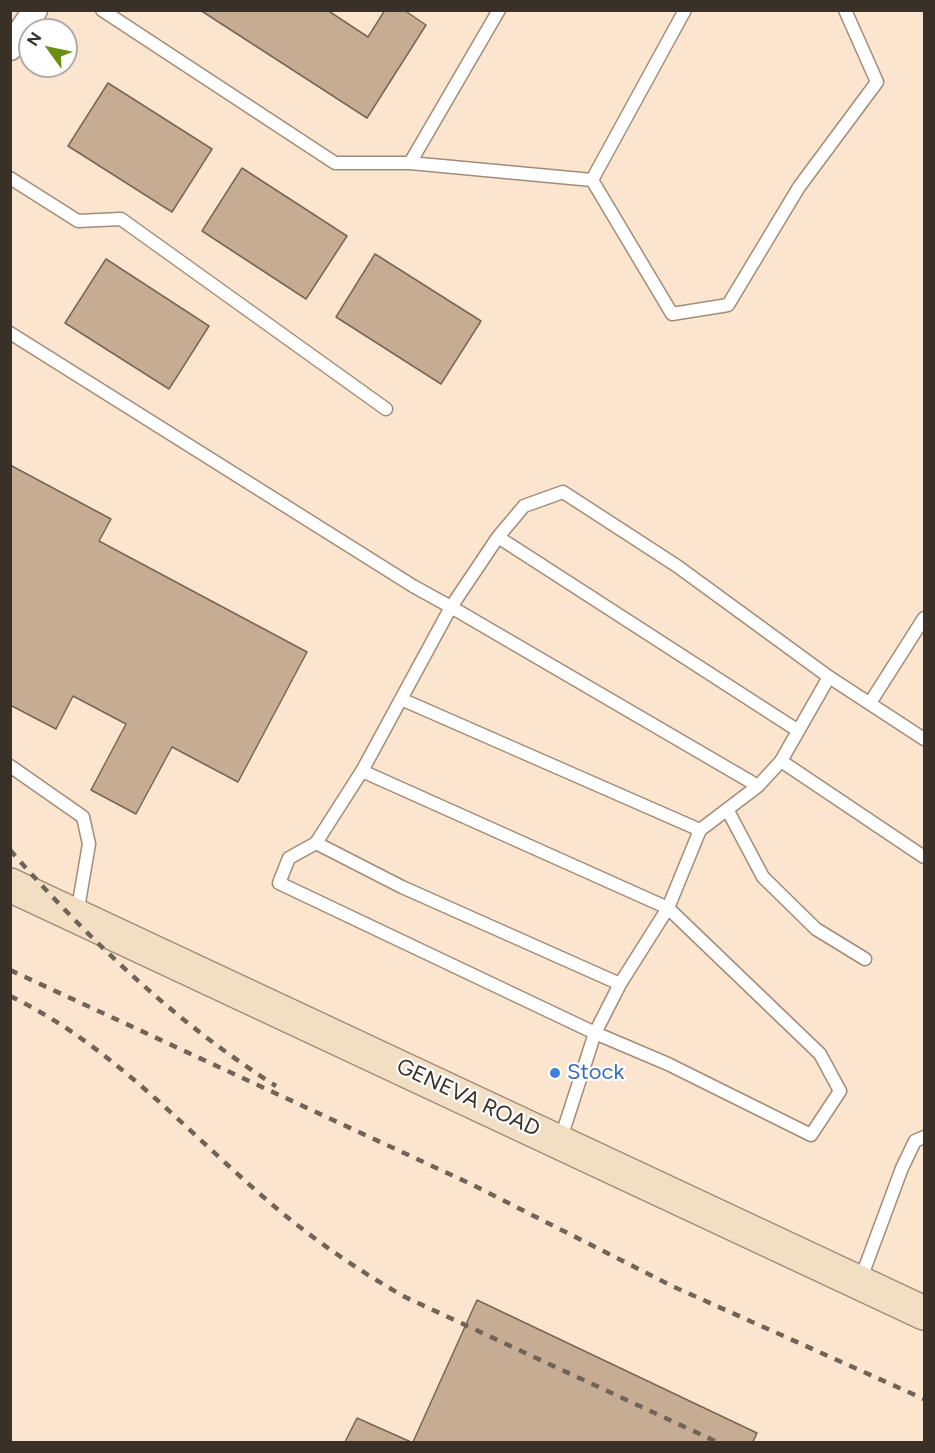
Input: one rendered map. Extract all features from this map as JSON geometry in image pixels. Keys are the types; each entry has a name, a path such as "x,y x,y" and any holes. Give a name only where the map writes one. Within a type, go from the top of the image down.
{"main road":[{"name":"GENEVA ROAD","path":"10,885 924,1313"}],"street":[{"path":"10,48 35,10"}],"lane":[{"path":"102,10 335,164 410,162 592,180"},
{"path":"410,162 499,10"},
{"path":"592,180 686,10"},
{"path":"592,180 672,314 728,304 799,187 877,82 845,10"},
{"path":"10,178 78,221 121,219 386,409"},
{"path":"10,333 413,586 758,786"},
{"path":"362,771 668,908 820,1054 840,1091 812,1135 668,1064 595,1033 279,883 289,858 316,843 362,771 451,607 498,537 525,506 563,492 677,566 830,677 924,739"},
{"path":"498,537 797,730"},
{"path":"870,703 924,618"},
{"path":"560,1142 595,1033 620,984 668,908 700,830 758,786 781,761 830,677"},
{"path":"401,699 700,830"},
{"path":"781,761 924,857"},
{"path":"10,766 83,817 89,844 77,915"},
{"path":"728,810 763,877 816,929 865,959"},
{"path":"316,843 402,887 620,984"},
{"path":"860,1282 902,1168 915,1141 924,1137"}],"building":[{"path":"200,10 327,10 368,37 385,10 404,10 426,25 367,118"},
{"path":"108,83 212,149 172,212 68,146"},
{"path":"242,168 347,236 306,299 202,231"},
{"path":"375,254 481,321 441,384 336,317"},
{"path":"106,259 209,326 169,389 65,323"},
{"path":"10,465 111,519 99,541 307,652 238,782 172,747 136,814 91,790 126,724 73,696 56,729 10,705"},
{"path":"477,1300 757,1433 753,1442 413,1442"},
{"path":"357,1418 411,1442 345,1442"}],"railway":[{"path":"10,850 102,948 135,978 203,1034 276,1086"},
{"path":"10,970 473,1185 672,1286 924,1399"},
{"path":"10,996 85,1041 119,1067 281,1212 373,1278 405,1297 717,1442"}],"place":[{"name":"Stock","path":"555,1073"}]}
